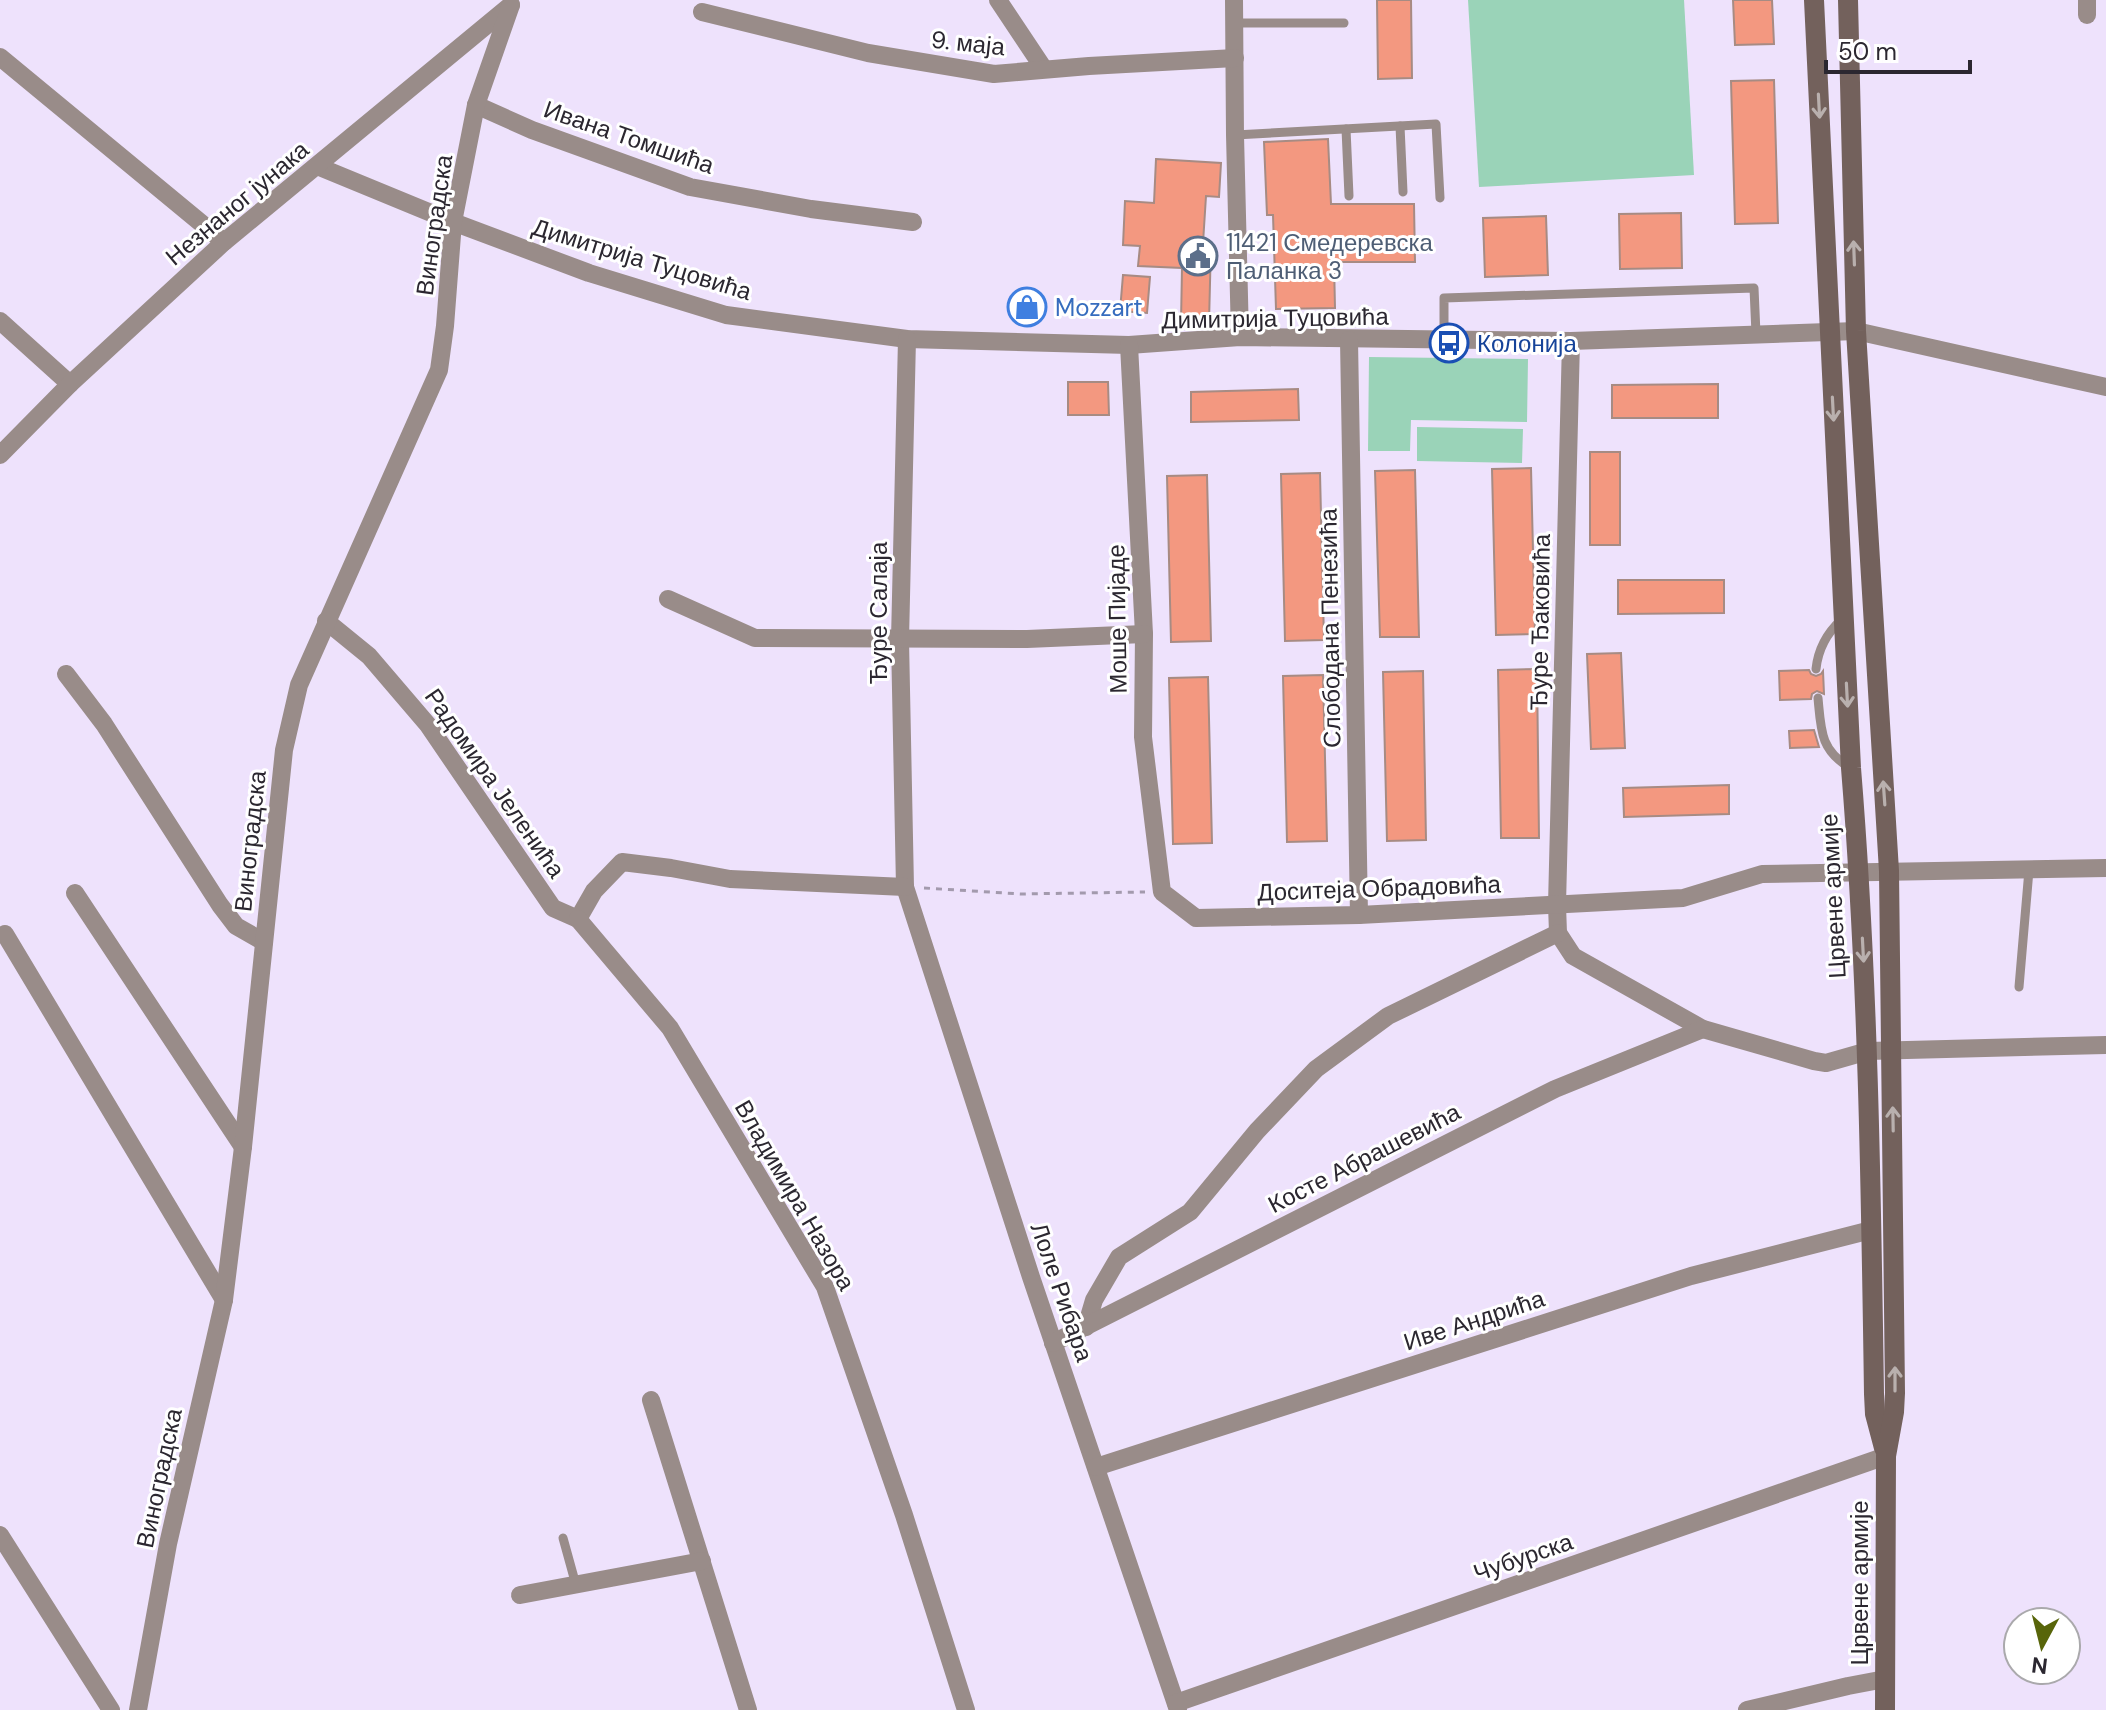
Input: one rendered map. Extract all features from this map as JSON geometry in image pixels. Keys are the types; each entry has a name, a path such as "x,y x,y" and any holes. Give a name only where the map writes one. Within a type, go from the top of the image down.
{"main road":[{"name":"Црвене армије","path":"1814,0 1851,768 1880,1052 1895,1393 1886,1456 1885,1710"},
{"name":"Црвене армије","path":"1848,0 1856,331 1889,871 1871,1230 1875,1414 1886,1456"}],"street":[{"path":"998,0 1044,69"},
{"path":"1234,0 1240,337"},
{"name":"Виноградска","path":"138,1710 168,1544 224,1300 284,750 299,685 439,370 453,222 476,105 514,2"},
{"name":"Незнаног јунака","path":"0,455 70,384 224,242 514,2"},
{"name":"9. маја","path":"702,12 884,56 994,74 1235,58"},
{"path":"0,57 224,242"},
{"name":"Ивана Томшића","path":"476,105 532,130 690,187 811,209 913,222"},
{"name":"Димитрија Туцовића","path":"317,166 589,273 726,315 907,339 1129,345 1240,337 1571,341 1856,331 2106,387"},
{"path":"0,321 70,384"},
{"name":"Ђуре Салаја","path":"905,887 900,640 907,339"},
{"name":"Слободана Пенезића","path":"1349,340 1359,915"},
{"name":"Ђуре Ђаковића","path":"1557,905 1571,341"},
{"name":"Моше Пијаде","path":"1129,345 1144,634 1143,737 1162,892"},
{"path":"668,599 755,638 1027,639 1144,634"},
{"name":"Радомира Јеленића","path":"326,621 369,656 428,725 553,908 578,919 594,891 622,862 730,879 905,887"},
{"path":"66,674 104,724 220,905 236,926 264,942"},
{"name":"Доситеја Обрадовића","path":"1162,892 1196,918 1359,915 1683,898 1762,874 2106,868"},
{"name":"Лоле Рибара","path":"905,887 1053,1343 1177,1706"},
{"path":"75,893 243,1147"},
{"path":"1557,905 1558,933 1573,956 1703,1029 1826,1063 1880,1052 2106,1045"},
{"name":"Владимира Назора","path":"578,919 670,1028 825,1287 904,1515 966,1710"},
{"path":"1086,1327 1094,1300 1119,1257 1190,1212 1257,1131 1316,1069 1388,1016 1558,933"},
{"path":"5,934 224,1300"},
{"name":"Косте Абрашевића","path":"1053,1343 1555,1089 1703,1029"},
{"name":"Иве Андрића","path":"1096,1467 1691,1276 1871,1230"},
{"path":"651,1400 748,1710"},
{"name":"Чубурска","path":"1177,1706 1886,1456"},
{"path":"0,1535 111,1710"},
{"path":"520,1595 702,1561"},
{"path":"1747,1710 1885,1679"}],"lane":[{"path":"1234,23 1344,23"},
{"path":"1235,135 1436,124 1440,198"},
{"path":"1400,126 1403,192"},
{"path":"1346,129 1349,196"},
{"path":"1444,340 1444,298 1754,288 1756,334"},
{"path":"1816,669 1826,637 1843,617"},
{"path":"1818,698 1823,738 1831,753 1851,768"},
{"path":"2019,987 2029,870"},
{"path":"563,1538 576,1585"}],"path":[{"path":"905,887 1020,894 1162,892"}],"green space":[{"path":"1468,0 1684,0 1694,175 1479,187"},
{"path":"1369,357 1528,359 1527,422 1411,420 1410,451 1368,451"},
{"path":"1417,427 1523,429 1522,463 1417,461"}],"building":[{"path":"1377,0 1411,0 1412,78 1378,79"},
{"path":"1733,0 1772,0 1774,44 1735,45"},
{"path":"1774,80 1778,223 1735,224 1731,81"},
{"path":"1328,139 1331,204 1414,204 1415,262 1334,262 1335,308 1276,309 1273,215 1267,215 1264,142"},
{"path":"1156,159 1221,163 1219,197 1206,196 1203,243 1211,243 1209,323 1181,323 1182,268 1138,266 1140,246 1123,245 1125,201 1154,203"},
{"path":"1681,213 1682,268 1620,269 1619,214"},
{"path":"1546,216 1548,275 1485,277 1483,218"},
{"path":"1123,275 1150,277 1147,313 1120,311"},
{"path":"1068,382 1108,382 1109,415 1068,415"},
{"path":"1718,384 1718,418 1612,418 1612,385"},
{"path":"1298,389 1299,420 1191,422 1191,392"},
{"path":"1590,452 1620,452 1620,545 1590,545"},
{"path":"1531,468 1535,634 1496,635 1492,469"},
{"path":"1415,470 1419,637 1380,637 1375,471"},
{"path":"1320,473 1324,640 1285,641 1281,474"},
{"path":"1207,475 1211,641 1171,642 1167,476"},
{"path":"1618,580 1724,580 1724,613 1618,614"},
{"path":"1621,653 1625,748 1591,749 1587,654"},
{"path":"1537,669 1539,838 1501,838 1498,670"},
{"path":"1809,670 1816,676 1823,671 1824,694 1817,691 1811,699 1780,700 1779,671"},
{"path":"1423,671 1426,840 1387,841 1383,672"},
{"path":"1323,675 1327,841 1287,842 1283,676"},
{"path":"1208,677 1212,843 1173,844 1169,678"},
{"path":"1814,730 1819,747 1790,748 1789,731"},
{"path":"1729,785 1729,814 1624,817 1623,788"}],"place":[{"name":"11421 Смедеревска Паланка 3","path":"1198,256"},
{"name":"Mozzart","path":"1027,307"},
{"name":"Колонија","path":"1449,343"}]}
